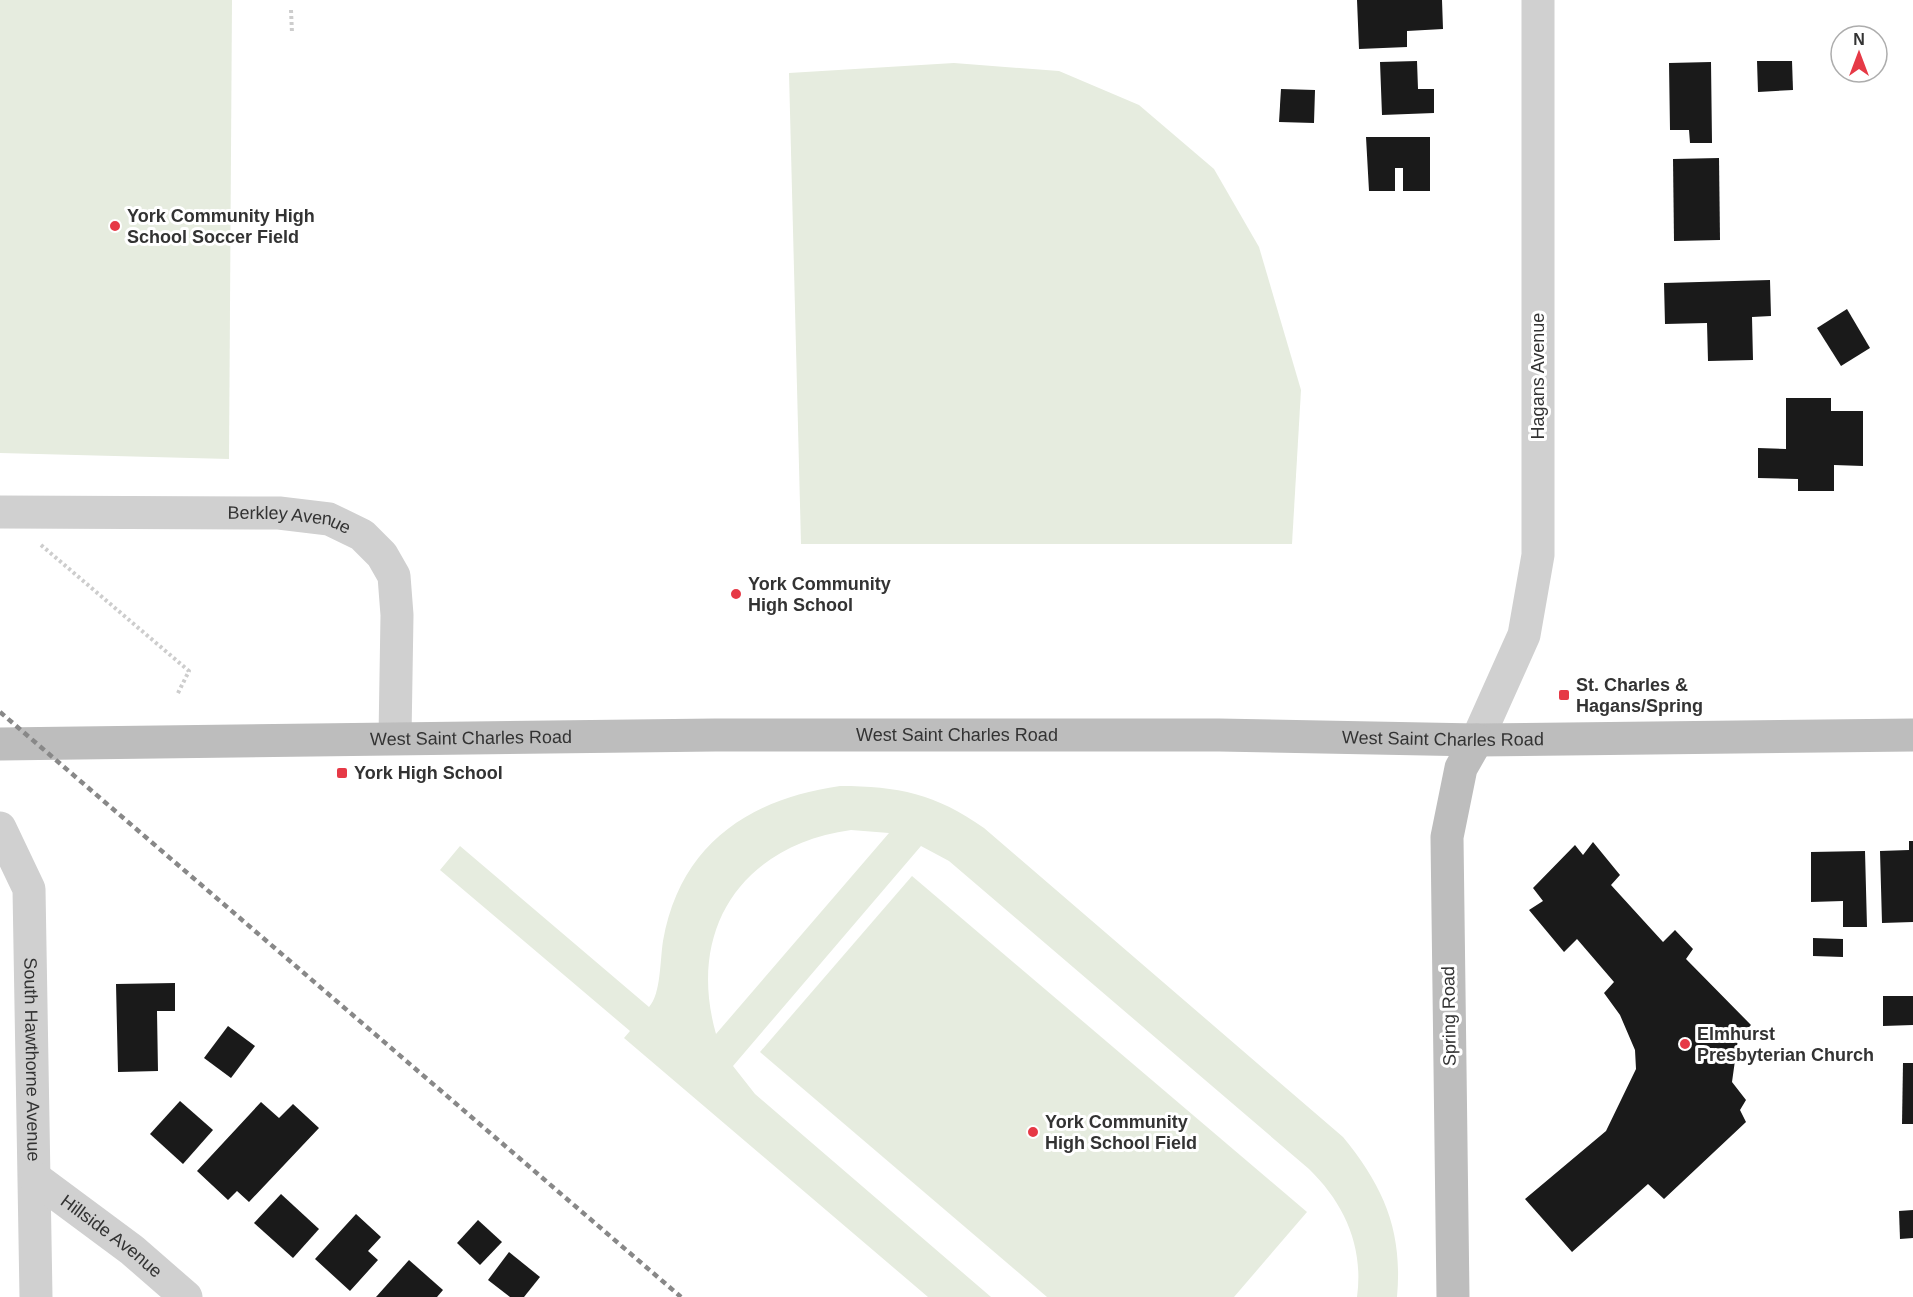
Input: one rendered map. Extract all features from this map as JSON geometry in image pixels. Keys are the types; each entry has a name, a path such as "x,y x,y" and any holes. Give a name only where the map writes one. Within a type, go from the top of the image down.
{"main road":[{"name":"West Saint Charles Road","path":"0,744 395,738 1196,735 1478,740 1913,735"},
{"name":"Spring Road","path":"1453,1297 1447,837 1461,768 1478,740"}],"street":[{"name":"Hagans Avenue","path":"1478,740 1524,635 1538,555 1538,0"},
{"name":"Berkley Avenue","path":"0,512 279,513 329,519 362,535 382,555 393,576 397,615 395,738"},
{"name":"South Hawthorne Avenue","path":"0,828 29,889 36,1297"},
{"name":"Hillside Avenue","path":"35,1178 132,1250 186,1297"}],"path":[{"path":"291,10 292,33"},
{"path":"40,544 189,671 177,694"}],"shaded area":[{"name":"York Community High School Soccer Field","path":"0,0 232,0 229,459 0,453"},
{"path":"954,63 1059,71 1139,105 1214,169 1259,247 1301,390 1292,544 801,544 789,73"},
{"path":"840,786 898,790 916,794 949,807 984,828 1343,1137 1370,1174 1388,1211 1397,1251 1397,1297 1357,1297 1357,1260 1349,1227 1332,1196 1309,1169 949,861 921,846 733,1066 755,1094 991,1297 928,1297 624,1038 630,1031 440,870 460,846 649,1007 656,994 663,941 672,907 685,878 702,853 723,832 748,815 776,802 807,792","holes":["851,830 889,833 716,1034 709,995 709,960 717,927 732,898 753,873 780,853 813,839"]},
{"name":"York Community High School Field","path":"912,876 1307,1212 1234,1297 1047,1297 760,1052"}],"building":[{"path":"1357,0 1442,0 1443,29 1407,31 1407,47 1359,49"},
{"path":"1417,61 1418,89 1434,89 1434,113 1382,115 1380,62"},
{"path":"1757,61 1792,61 1793,90 1758,92"},
{"path":"1711,62 1712,143 1690,143 1689,130 1670,130 1669,63"},
{"path":"1281,89 1315,90 1314,123 1279,122"},
{"path":"1366,137 1430,137 1430,191 1403,191 1403,168 1395,168 1395,191 1369,191"},
{"path":"1719,158 1720,240 1674,241 1673,159"},
{"path":"1770,280 1771,316 1752,317 1753,360 1708,361 1707,323 1665,324 1664,283"},
{"path":"1847,309 1870,348 1841,366 1817,328"},
{"path":"1786,398 1831,398 1831,411 1863,411 1863,466 1834,465 1834,491 1798,491 1798,479 1758,478 1758,448 1786,449"},
{"path":"1909,841 1913,841 1913,922 1882,923 1880,851 1909,850"},
{"name":"Elmhurst Presbyterian Church","path":"1593,842 1620,875 1611,885 1663,942 1675,930 1693,949 1686,959 1751,1025 1738,1039 1732,1082 1746,1100 1740,1110 1746,1122 1664,1199 1648,1184 1572,1252 1525,1199 1606,1131 1636,1069 1635,1050 1620,1015 1604,993 1614,982 1577,939 1564,952 1529,910 1543,901 1533,888 1575,845 1583,855"},
{"path":"1865,851 1867,927 1843,927 1843,901 1811,902 1811,852"},
{"path":"1813,938 1843,939 1843,957 1813,956"},
{"path":"175,983 175,1011 157,1011 158,1071 118,1072 116,984"},
{"path":"1883,996 1913,996 1913,1025 1883,1026"},
{"path":"228,1026 255,1046 231,1078 204,1058"},
{"path":"1903,1063 1913,1063 1913,1124 1902,1124"},
{"path":"180,1101 213,1130 183,1164 150,1134"},
{"path":"261,1102 279,1118 293,1104 319,1128 249,1202 237,1191 228,1200 197,1171"},
{"path":"281,1194 319,1229 293,1258 254,1223"},
{"path":"1913,1210 1913,1238 1900,1239 1899,1211"},
{"path":"356,1214 381,1237 368,1251 378,1260 350,1291 315,1259"},
{"path":"478,1220 502,1242 480,1265 457,1243"},
{"path":"509,1252 540,1277 524,1297 510,1297 488,1280"},
{"path":"409,1260 443,1290 437,1297 376,1297"}],"railway":[{"path":"0,712 681,1297"}],"place":[{"name":"York Community High School Soccer Field","path":"115,226"},
{"name":"York Community High School","path":"736,594"},
{"name":"St. Charles & Hagans/Spring","path":"1564,695"},
{"name":"York High School","path":"342,773"},
{"name":"Elmhurst Presbyterian Church","path":"1685,1044"},
{"name":"York Community High School Field","path":"1033,1132"}]}
